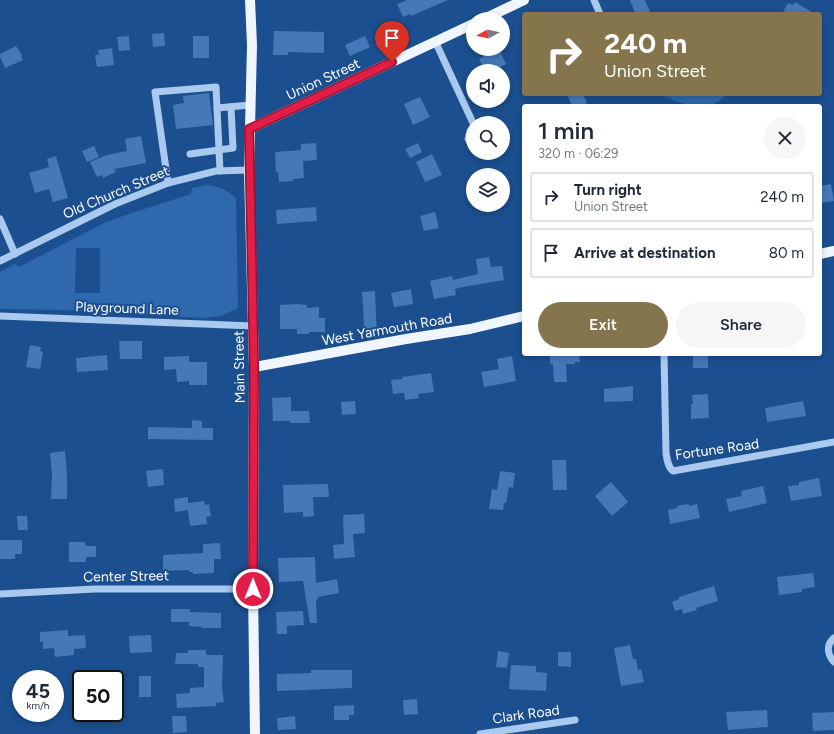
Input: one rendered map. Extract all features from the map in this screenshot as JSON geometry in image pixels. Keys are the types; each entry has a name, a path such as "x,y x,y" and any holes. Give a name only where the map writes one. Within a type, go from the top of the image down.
{"main road":[{"name":"Main Street","path":"250,0 252,45 249,170 254,366 253,589 255,734"},
{"path":"499,12 524,0"},
{"name":"Union Street","path":"249,129 466,27"},
{"path":"822,254 834,251"},
{"name":"West Yarmouth Road","path":"254,366 470,329 522,316"}],"street":[{"path":"594,0 599,12"},
{"path":"435,41 470,116"},
{"path":"168,183 155,92 216,87 220,171"},
{"path":"217,108 250,105"},
{"path":"190,154 233,148 231,107"},
{"name":"Old Church Street","path":"0,261 115,204 168,183 220,171 249,170"},
{"path":"0,219 15,254"},
{"name":"Playground Lane","path":"0,316 253,326"},
{"name":"Fortune Road","path":"664,356 666,453 668,464 673,472 834,442"},
{"name":"Center Street","path":"0,594 95,589 253,589"},
{"path":"834,638 831,641 828,650 830,658 834,662"},
{"name":"Clark Road","path":"480,734 575,720"}],"shaded area":[{"path":"664,96 725,96 713,104 683,103"},
{"path":"206,185 215,187 226,190 236,198 238,308 221,316 204,318 67,310 0,309 0,272 15,264 19,267 104,223 191,194 192,188","holes":["76,248 100,248 100,293 75,293"]}],"building":[{"path":"407,0 448,0 411,16 410,14 403,17 397,4"},
{"path":"630,0 645,0 650,12 634,12"},
{"path":"795,2 812,12 783,12 788,3 793,5"},
{"path":"274,31 324,32 324,53 288,52 288,55 273,55"},
{"path":"164,33 165,46 153,47 152,34"},
{"path":"129,36 130,50 119,51 117,37"},
{"path":"193,36 209,36 209,58 193,58"},
{"path":"365,36 370,47 350,56 345,45"},
{"path":"16,46 22,55 23,60 5,68 0,54"},
{"path":"112,48 114,65 97,67 95,55 99,55 98,50"},
{"path":"485,56 502,56 506,64 482,64 479,59"},
{"path":"209,93 213,125 176,129 173,105 184,103 183,96"},
{"path":"568,96 584,96 587,103 584,104 571,104"},
{"path":"420,97 430,117 413,125 404,104"},
{"path":"141,136 146,163 114,169 116,172 103,178 102,175 97,177 90,162 107,155 127,151 125,139"},
{"path":"316,143 317,160 303,161 304,178 293,179 293,181 279,182 278,172 276,172 275,152 301,150 301,144"},
{"path":"418,143 422,152 410,158 405,149"},
{"path":"94,146 99,157 87,162 82,151"},
{"path":"432,154 442,175 425,182 416,162"},
{"path":"56,156 68,198 53,202 49,189 35,193 29,173 49,167 47,159"},
{"path":"831,184 834,201 822,203 822,186"},
{"path":"316,207 317,221 277,224 276,210"},
{"path":"435,212 439,228 424,231 420,216"},
{"path":"489,257 491,267 502,266 504,280 455,289 456,295 434,299 430,281 452,276 453,280 478,274 476,259"},
{"path":"411,289 413,304 394,307 391,293"},
{"path":"375,291 377,337 365,338 362,292"},
{"path":"280,305 307,305 307,308 319,307 319,318 325,318 325,332 297,334 297,329 280,329"},
{"path":"119,341 142,341 142,359 120,359"},
{"path":"30,345 41,347 40,351 43,352 40,369 26,367"},
{"path":"107,355 108,370 77,372 76,358"},
{"path":"189,356 189,362 207,362 207,385 189,385 189,381 177,382 176,369 164,370 164,357"},
{"path":"512,356 516,381 484,387 481,372 499,369 497,359"},
{"path":"550,356 579,356 580,362 575,362 575,364 566,364 567,382 554,382 553,364 550,364"},
{"path":"693,356 708,356 708,368 693,368"},
{"path":"431,373 434,392 418,394 419,398 405,400 404,393 393,394 391,380"},
{"path":"633,386 633,401 604,402 604,389"},
{"path":"708,394 709,418 691,419 691,404 693,404 692,395"},
{"path":"291,397 291,411 309,411 310,423 273,421 272,398"},
{"path":"355,401 356,414 342,415 341,402"},
{"path":"803,401 806,416 767,422 765,408"},
{"path":"192,420 202,421 202,428 213,428 213,440 148,439 148,427 192,428"},
{"path":"65,451 67,499 51,499 52,474 50,453"},
{"path":"552,460 566,460 567,490 553,490"},
{"path":"163,469 164,485 148,487 146,471"},
{"path":"500,471 515,473 513,488 509,487 503,510 489,509 492,489 497,490"},
{"path":"819,478 822,496 791,501 788,486 799,485 799,482"},
{"path":"611,482 628,502 612,516 595,496"},
{"path":"328,484 329,497 313,497 314,516 303,517 303,512 284,513 283,485"},
{"path":"763,486 767,503 729,512 726,499 742,496 741,491"},
{"path":"188,497 188,503 204,501 205,505 209,504 211,516 206,517 207,524 190,526 188,510 175,512 174,499"},
{"path":"689,504 689,506 697,504 700,518 670,524 668,510 677,508 677,506"},
{"path":"364,514 365,533 353,534 355,557 334,559 333,545 344,544 343,515"},
{"path":"17,516 27,516 28,530 18,530"},
{"path":"0,540 22,540 22,554 15,554 15,559 0,559"},
{"path":"69,542 85,542 86,546 96,546 96,557 86,557 86,562 69,562"},
{"path":"220,543 221,559 214,559 214,573 193,574 193,572 189,572 189,570 163,571 163,555 203,553 203,544"},
{"path":"315,557 316,583 337,579 339,593 318,597 316,600 317,623 310,623 303,581 279,582 278,558"},
{"path":"813,573 815,587 802,589 802,592 779,595 777,577"},
{"path":"714,586 718,601 683,614 682,609 675,611 672,602 679,599 679,597"},
{"path":"171,609 190,609 190,612 221,613 221,628 202,628 189,626 189,622 171,622"},
{"path":"303,611 304,625 287,626 287,634 277,634 276,612"},
{"path":"68,630 68,636 85,635 86,648 74,649 74,655 55,657 54,648 43,649 43,641 40,642 40,632"},
{"path":"151,635 152,652 130,653 129,636"},
{"path":"630,645 633,659 636,659 638,670 641,669 644,682 621,686 614,648"},
{"path":"188,650 206,650 206,655 223,655 222,689 224,702 216,703 216,706 177,708 176,694 190,693 190,688 204,687 204,667 198,667 198,664 175,664 176,653 188,653"},
{"path":"498,651 509,653 507,668 496,667"},
{"path":"558,652 571,652 571,667 558,666"},
{"path":"511,665 536,666 536,672 547,673 546,691 509,689"},
{"path":"311,670 352,670 352,688 277,691 277,674 311,673"},
{"path":"139,676 151,676 151,697 139,697"},
{"path":"417,699 418,714 404,715 403,700"},
{"path":"354,705 354,715 349,715 349,720 334,720 334,706"},
{"path":"767,710 768,727 728,730 726,712"},
{"path":"834,712 834,730 813,731 812,713"},
{"path":"172,716 186,716 187,732 173,733"},
{"path":"295,716 296,729 278,730 277,718"}],"route":[{"path":"253,589 254,366 249,129 392,62"}]}
